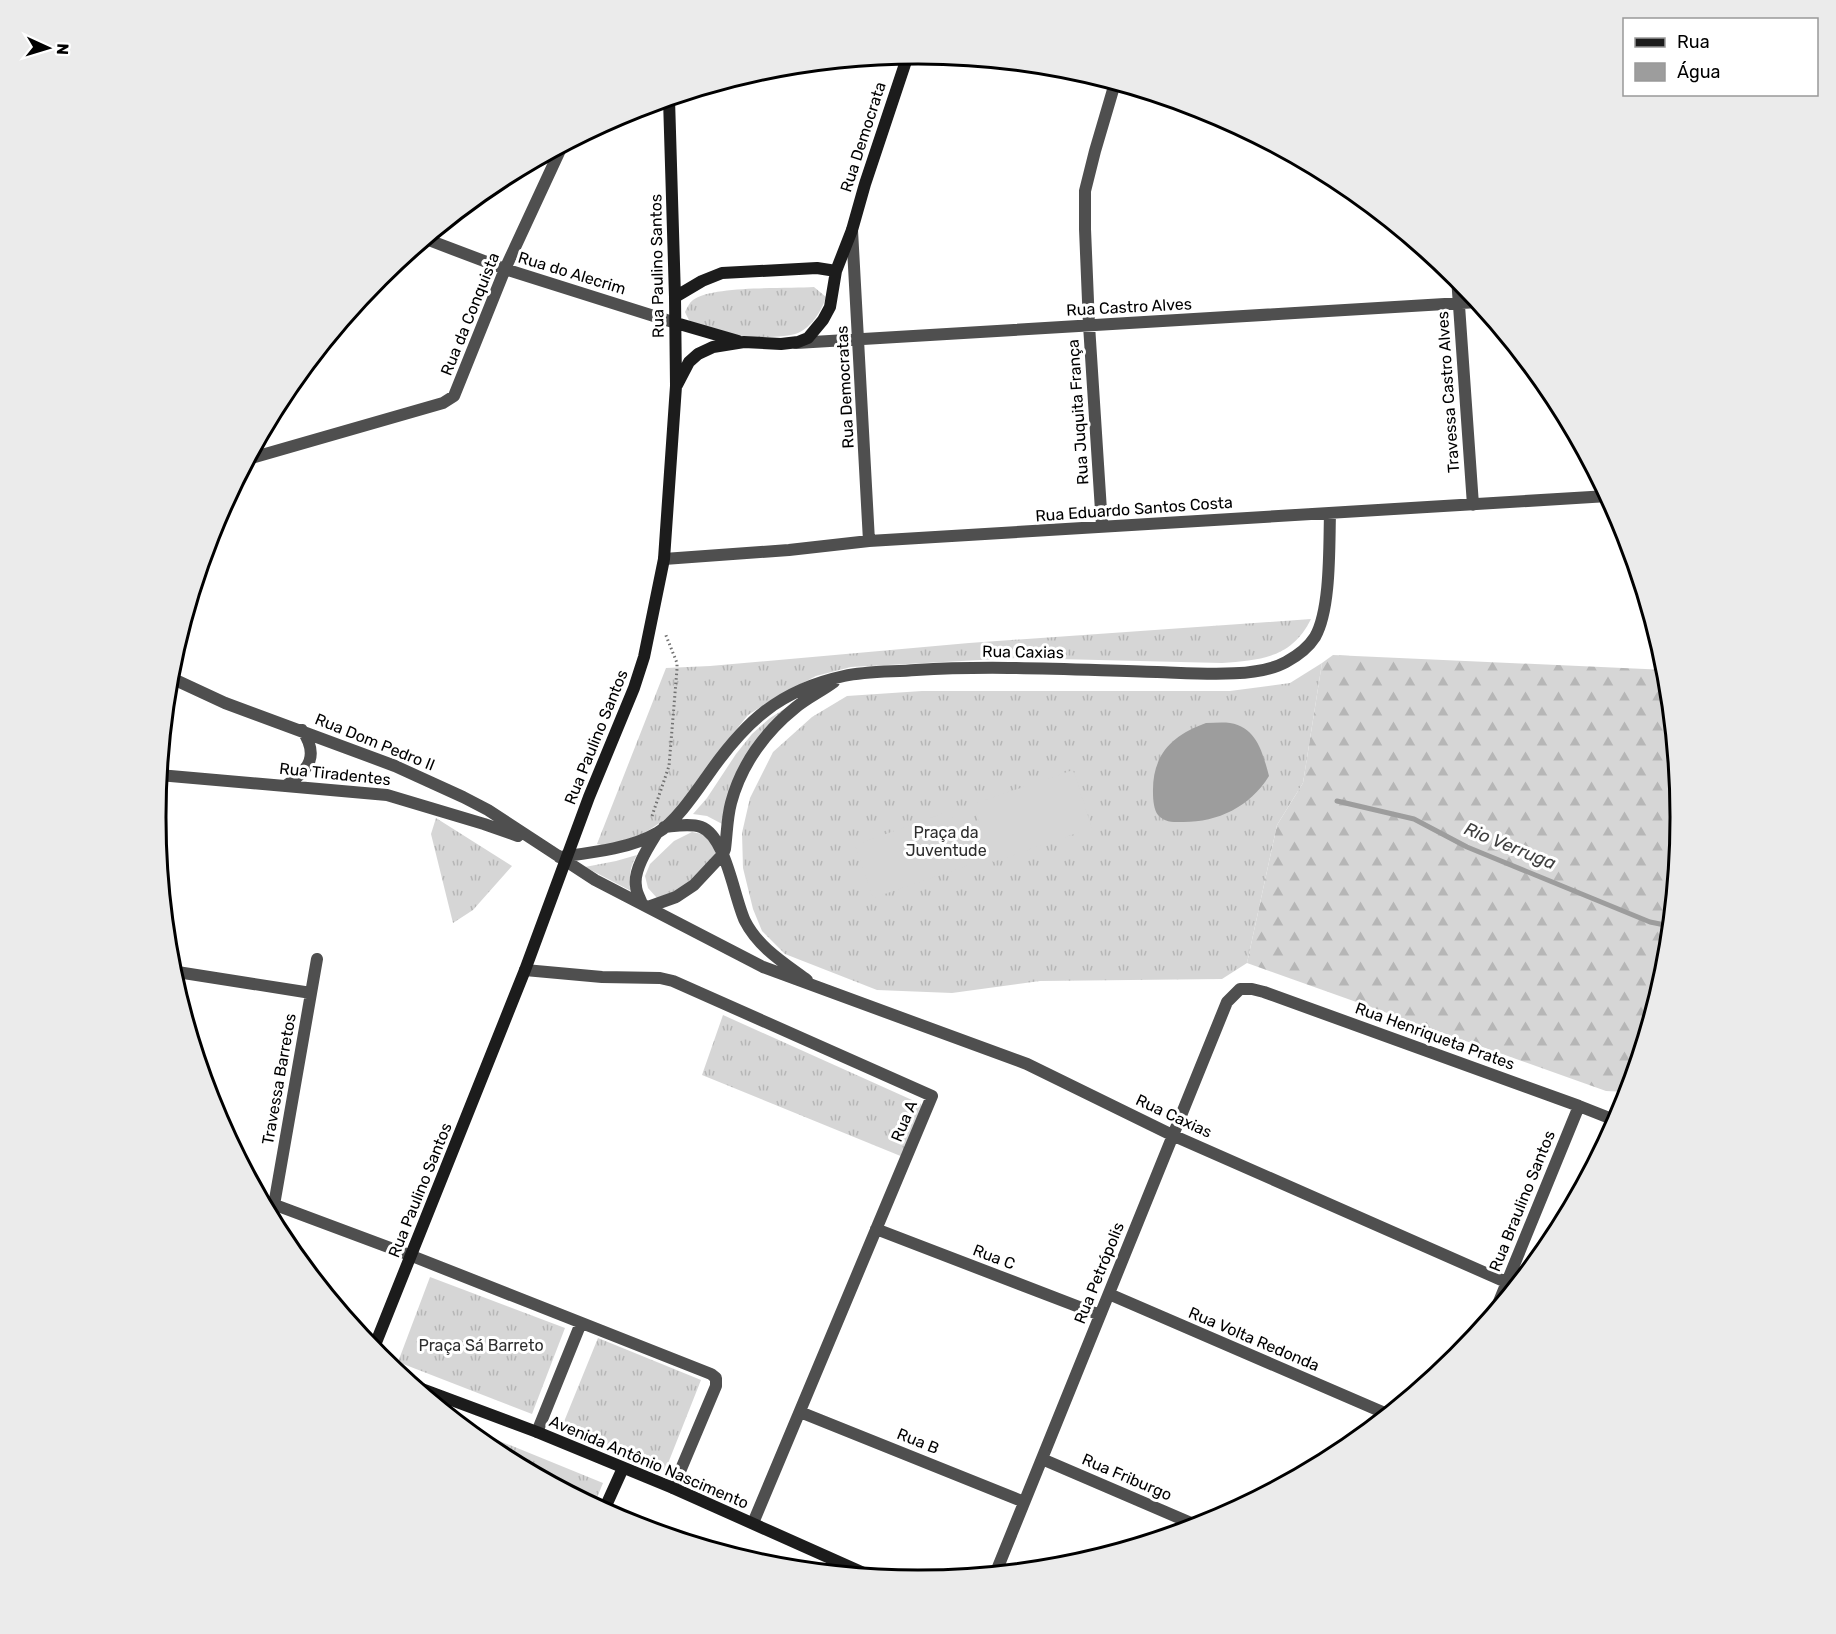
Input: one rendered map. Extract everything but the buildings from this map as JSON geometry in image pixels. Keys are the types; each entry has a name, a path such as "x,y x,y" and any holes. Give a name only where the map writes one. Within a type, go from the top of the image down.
{"main road":[{"name":"Rua Democrata","path":"744,342 782,344 798,342 808,338 823,321 830,307 836,271 852,230 905,65"},
{"name":"Rua Paulino Santos","path":"377,1340 541,931 589,797 634,688 644,657 664,559 676,386 669,107"},
{"path":"675,297 702,281 722,273 817,268 836,271"},
{"path":"676,323 744,342"},
{"path":"676,386 689,362 698,354 712,346 744,342"},
{"name":"Avenida Antônio Nascimento","path":"436,1394 537,1432 673,1488 848,1566"},
{"path":"608,1502 623,1468"}],"street":[{"name":"Rua Juquita França","path":"1102,526 1089,325 1085,191 1113,90"},
{"name":"Rua da Conquista","path":"258,456 443,403 454,396 505,269 557,157"},
{"name":"Rua Democratas","path":"852,230 869,542"},
{"name":"Rua do Alecrim","path":"433,242 505,269 676,323"},
{"name":"Travessa Castro Alves","path":"1458,294 1473,505"},
{"name":"Rua Castro Alves","path":"782,344 1467,303"},
{"name":"Rua Eduardo Santos Costa","path":"664,559 1102,526 1599,497"},
{"name":"Rua Caxias","path":"559,857 627,845 655,832 693,796 738,734 764,712 803,687 845,675 976,667 1211,673 1255,671 1276,666 1309,645 1321,622 1325,603 1330,513"},
{"name":"Rua Caxias","path":"723,854 730,806 753,753 771,730 796,707 845,675"},
{"name":"Rua Dom Pedro II","path":"178,681 225,703 395,766 463,797 488,810 595,880 645,905"},
{"path":"287,785 305,770 311,757 310,745 302,730"},
{"name":"Rua Tiradentes","path":"167,776 387,795 536,842"},
{"path":"723,854 694,885 676,897 645,905 635,884 655,832 689,826 703,828 723,854 744,920 753,935 773,954 816,986"},
{"name":"Rua Caxias","path":"645,905 763,967 1027,1064 1172,1135 1508,1284"},
{"name":"Travessa Barretos","path":"274,1205 317,959"},
{"name":"Rua A","path":"525,970 602,977 660,978 673,981 932,1097 753,1523"},
{"path":"182,974 310,993"},
{"name":"Rua Petrópolis","path":"999,1565 1227,1002 1240,989"},
{"name":"Rua Henriqueta Prates","path":"1240,989 1264,992 1608,1117"},
{"name":"Rua Braulino Santos","path":"1515,1275 1579,1106"},
{"path":"274,1205 412,1256 711,1374 716,1378 716,1386 673,1488"},
{"name":"Rua C","path":"876,1229 1100,1315"},
{"name":"Rua Volta Redonda","path":"1109,1294 1380,1411"},
{"path":"537,1432 581,1323"},
{"name":"Rua B","path":"800,1412 1024,1502"},
{"name":"Rua Friburgo","path":"1042,1459 1185,1520"}],"path":[{"path":"655,607 677,663 677,669 669,766 655,832"}],"green space":[{"path":"814,287 826,297 822,307 808,327 789,335 760,337 713,332 692,324 685,312 693,300 717,292"},
{"path":"1311,619 1295,642 1285,649 1250,660 1222,663 1017,658 851,667 816,676 748,715 726,742 688,797 667,818 643,834 606,846 597,844 666,668 969,643"},
{"path":"1333,655 1656,670 1669,768 1669,866 1656,964 1645,1012 1618,1092 1606,1091 1247,963 1277,825 1303,783 1322,663"},
{"name":"Praça da Juventude","path":"1322,663 1303,783 1277,825 1247,963 1222,979 1040,981 952,993 877,990 785,954 762,931 753,909 743,868 742,833 750,798 773,752 812,717 847,696 922,691 1230,691 1290,683"},
{"path":"799,700 759,738 726,826 707,816 693,814 752,734 770,718"},
{"path":"1073,770 1092,828 993,862 973,804"},
{"path":"950,811 969,865 873,898 855,845"},
{"path":"436,818 512,866 473,910 453,923 431,834"},
{"path":"692,832 707,835 714,847 717,859 687,887 657,898 648,888 645,876 650,864 674,841"},
{"path":"637,855 630,873 631,891 585,867 616,861"},
{"path":"723,1015 921,1104 922,1108 903,1157 702,1075"},
{"name":"Praça Sá Barreto","path":"430,1277 565,1328 532,1414 398,1361"},
{"name":"Praça Sá Barreto","path":"598,1338 701,1380 665,1471 561,1429"},
{"path":"494,1439 603,1483 597,1497 542,1469"}],"water":[{"path":"1206,723 1230,723 1247,730 1257,743 1269,776 1252,797 1242,805 1219,816 1193,822 1165,820 1157,813 1153,799 1156,768 1160,757 1174,740"}],"waterway":[{"name":"Rio Verruga","path":"1337,801 1414,819 1467,847 1650,922 1662,924"}]}
